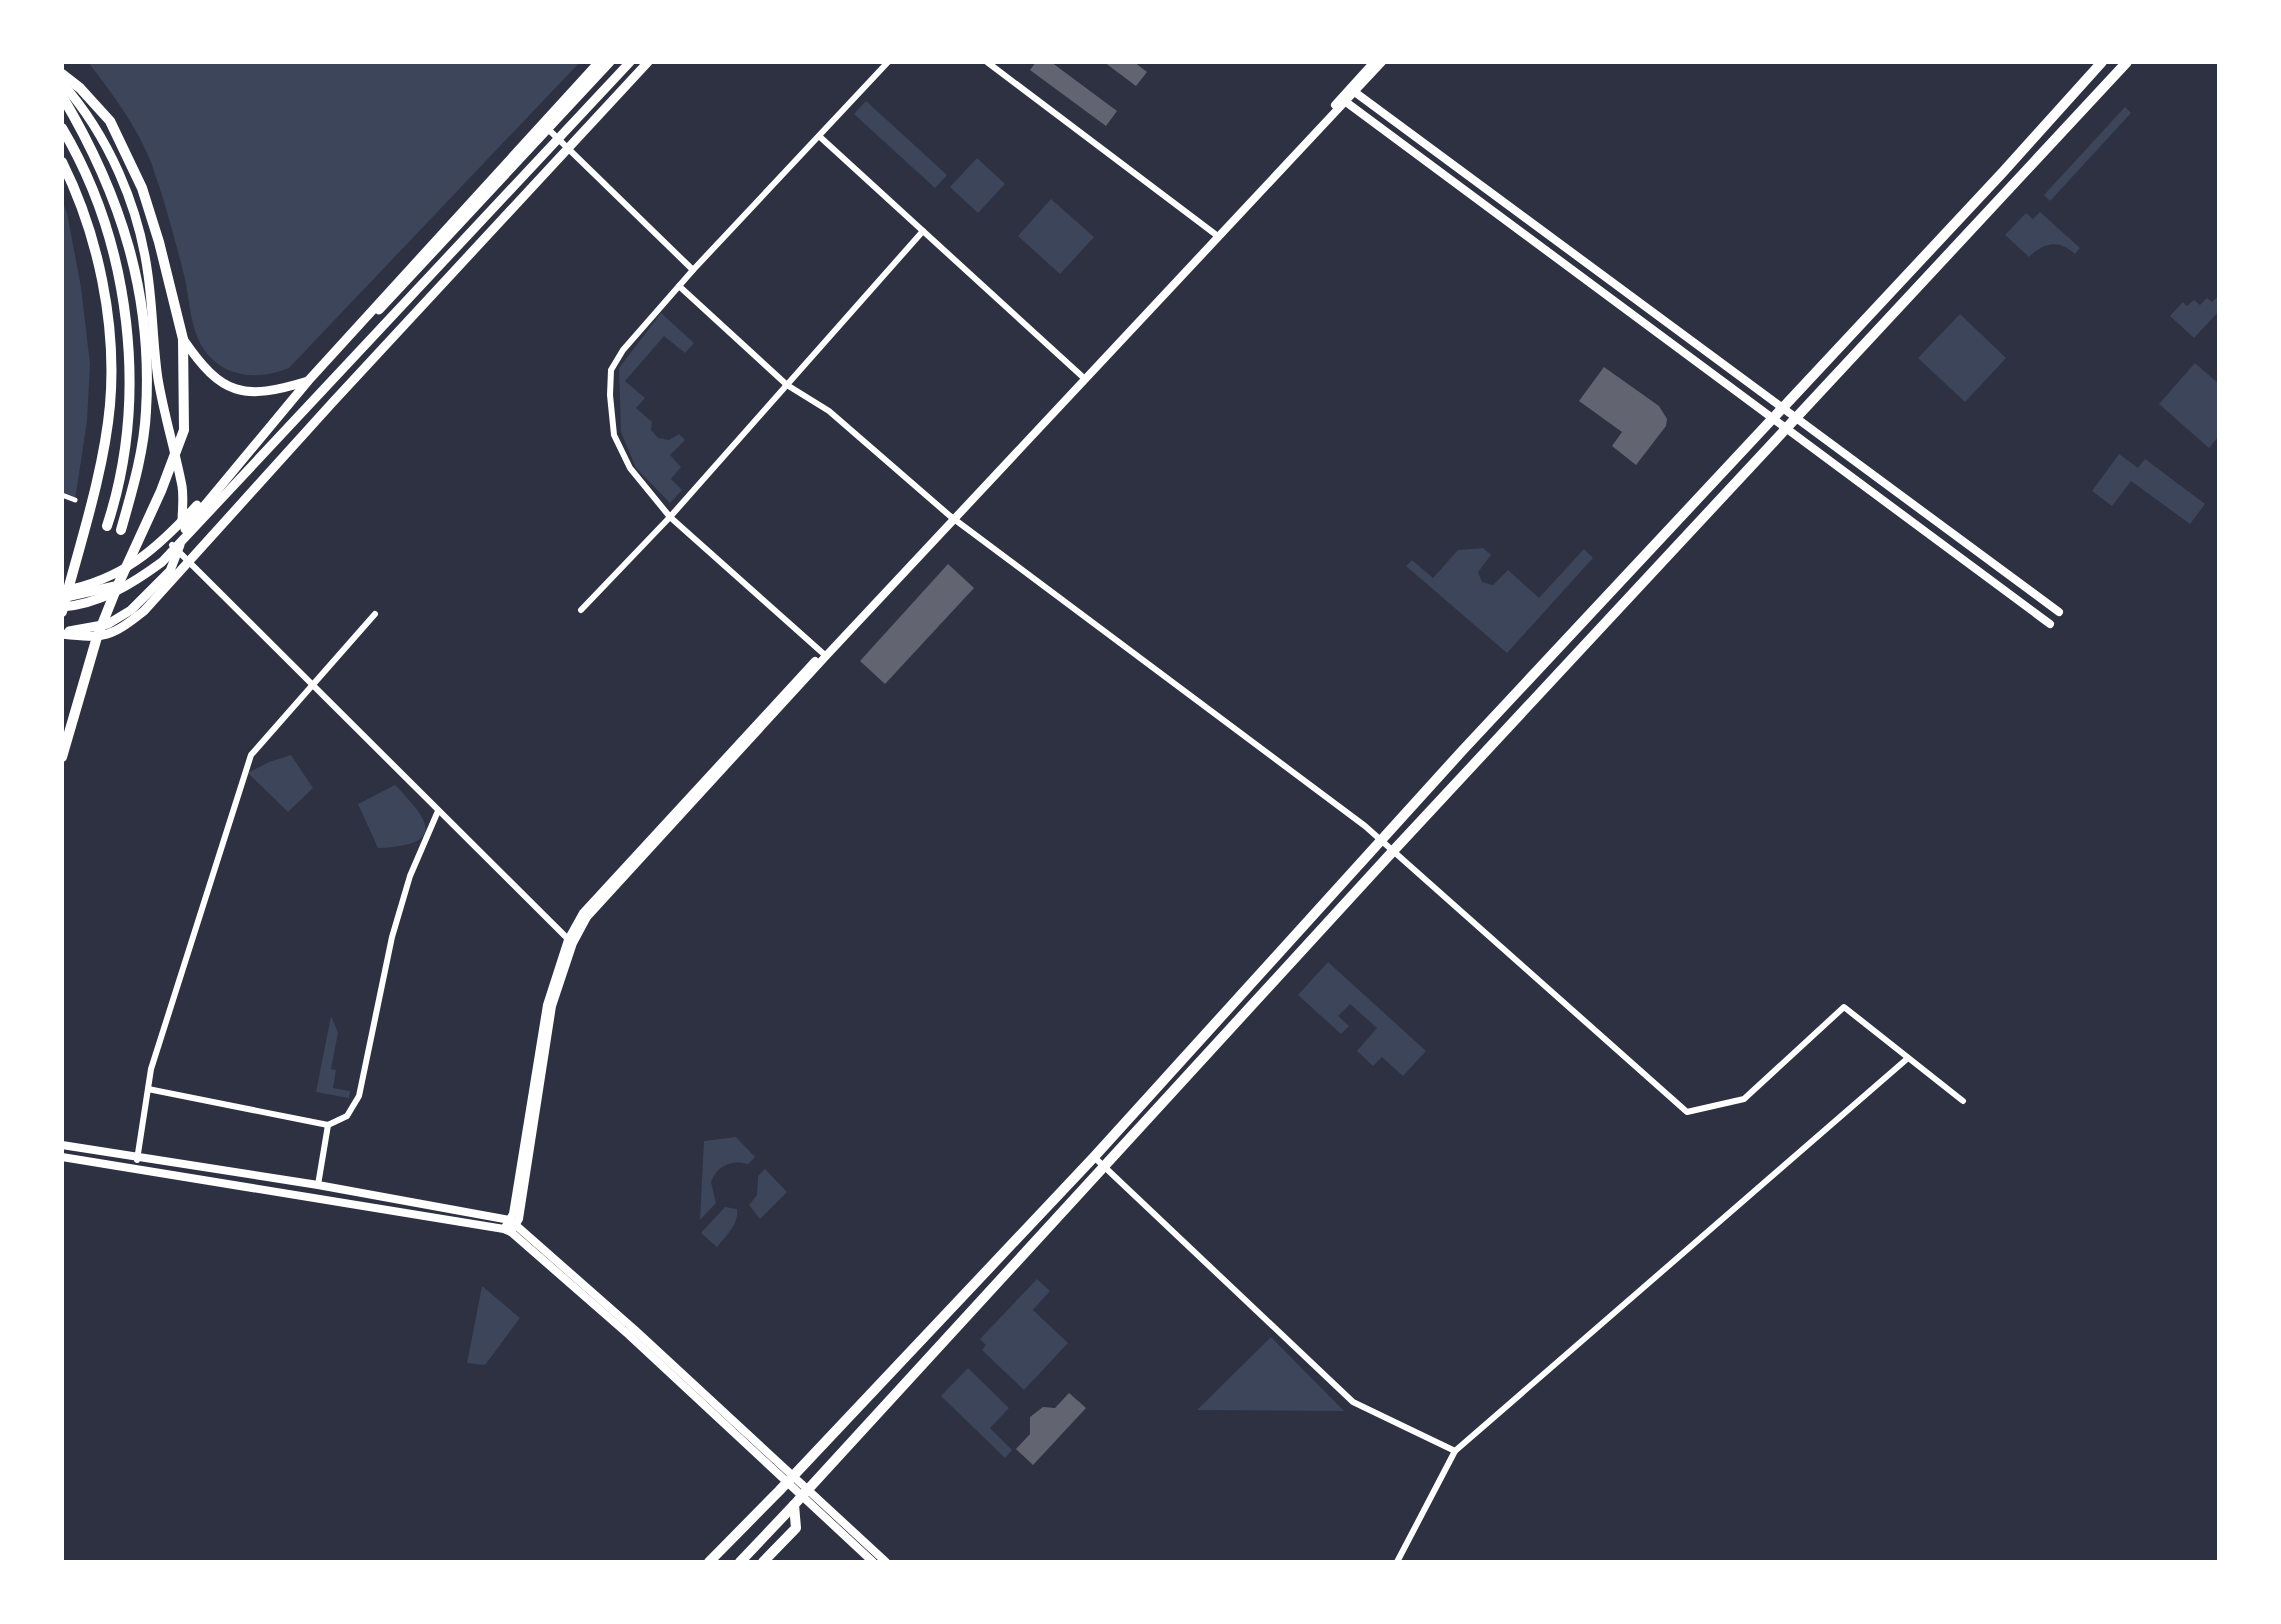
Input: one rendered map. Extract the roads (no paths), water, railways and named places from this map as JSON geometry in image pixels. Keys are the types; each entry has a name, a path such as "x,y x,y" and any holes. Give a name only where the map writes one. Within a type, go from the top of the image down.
{"main road":[{"path":"63,601 117,587 146,568 172,545 308,381 599,62"},
{"path":"63,601 127,569 165,539 610,62"},
{"path":"63,601 107,596 162,562 630,62"},
{"path":"62,633 106,636 144,611 648,62"},
{"path":"711,1562 1094,1157 1382,840 2102,62"},
{"path":"740,1562 1394,850 2127,62"},
{"path":"62,74 80,88 110,121 142,188 183,339 184,430 161,491 97,637 62,757"},
{"path":"62,83 80,103 98,133 135,215 148,271 158,377 182,488 182,541 170,571 131,610 108,624 62,633"},
{"path":"62,96 79,125 114,202 131,246 140,290 146,411 138,469 121,530"},
{"path":"62,128 105,224 122,299 130,390 129,422 118,491 107,526"},
{"path":"62,162 88,225 107,313 111,353 110,406 100,461 63,601"},
{"path":"183,339 210,374 226,386 254,393 276,391 308,381"},
{"path":"763,1562 796,1528 801,1497"}],"street":[{"path":"824,655 670,517 630,468 614,435 611,370 623,350 693,270 888,62"},
{"path":"987,62 1216,236"},
{"path":"62,1157 510,1226 519,1219 552,1006 571,941 583,913 1344,100 1374,62"},
{"path":"1352,90 1382,62"},
{"path":"1352,90 2059,612"},
{"path":"1344,100 2050,624"},
{"path":"543,124 693,270"},
{"path":"819,136 1083,377"},
{"path":"581,610 670,517 923,231"},
{"path":"679,286 787,385 829,411 953,517 1382,840 1687,1112 1744,1099 1844,1007 1963,1101"},
{"path":"62,495 75,500"},
{"path":"172,545 571,941"},
{"path":"138,1158 151,1069 251,755 375,614"},
{"path":"148,1089 328,1125 347,1116 359,1096 392,937 410,876 438,811"},
{"path":"1397,1562 1455,1451 1908,1058"},
{"path":"318,1185 328,1125"},
{"path":"62,1145 318,1185 510,1226 635,1330 790,1480 801,1497 873,1562"},
{"path":"1094,1157 1353,1402 1455,1451"},
{"path":"801,1497 886,1562"}]}
